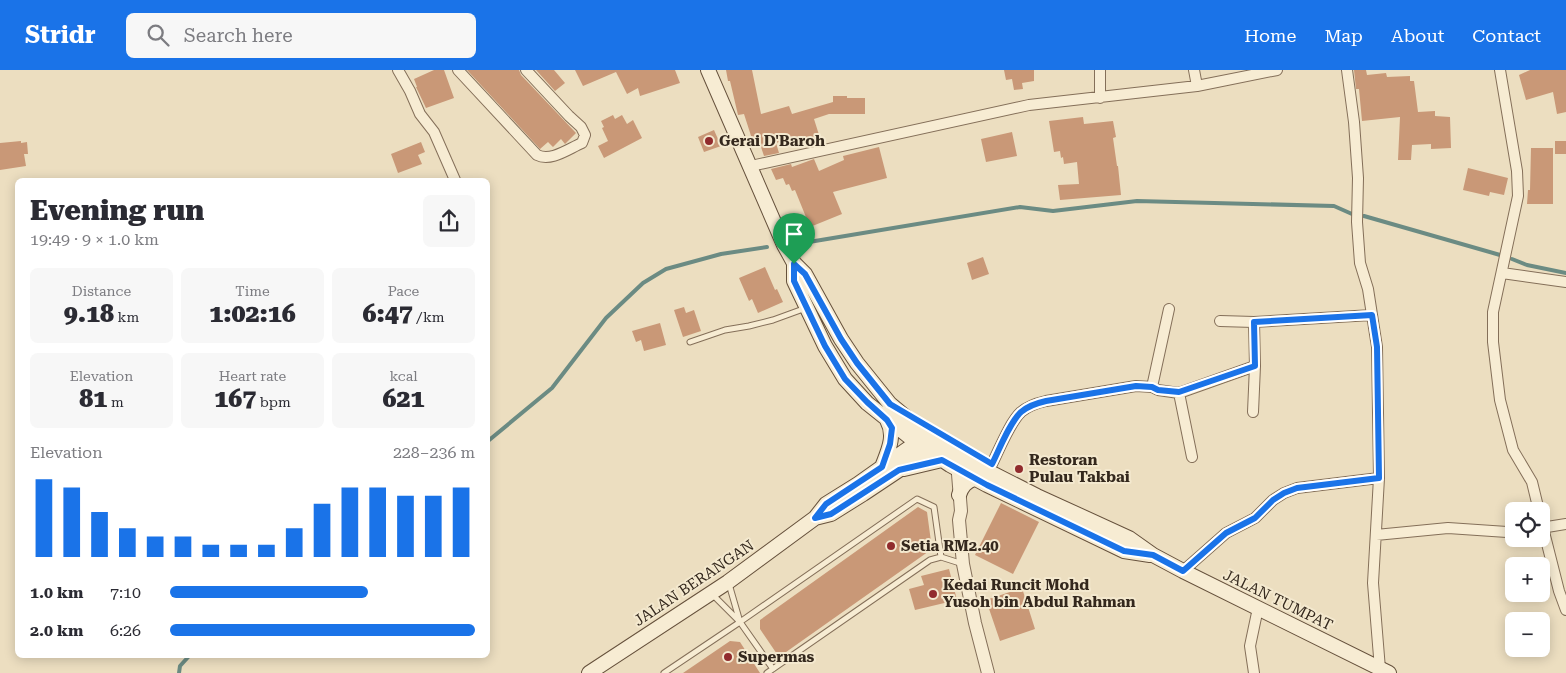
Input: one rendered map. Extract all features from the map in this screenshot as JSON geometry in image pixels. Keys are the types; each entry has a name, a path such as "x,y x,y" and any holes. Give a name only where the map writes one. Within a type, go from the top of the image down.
{"main road":[{"name":"JALAN TUMPAT","path":"708,70 794,264 805,274 841,339 857,363 890,404 926,442"},
{"name":"JALAN TUMPAT","path":"794,264 794,281 825,346 845,379 887,420 953,460 974,479 1124,551 1153,555"},
{"path":"890,404 992,464 1037,496"},
{"path":"882,467 890,444 892,428 887,420"},
{"name":"JALAN BERANGAN","path":"589,673 728,582 815,518 826,504 882,467 926,442"},
{"name":"JALAN BERANGAN","path":"815,518 831,514 899,470 926,442"},
{"name":"JALAN TUMPAT","path":"953,460 1129,538 1153,555 1183,571 1385,671"},
{"path":"899,470 953,460"},
{"path":"959,495 961,487 974,479"}],"street":[{"path":"398,70 420,114 434,132 455,178"},
{"path":"458,70 537,155 546,158 555,156 582,143 585,135 581,127 526,70"},
{"path":"1100,70 1100,98"},
{"path":"1194,70 1197,86"},
{"path":"751,166 1029,105 1197,86 1277,70"},
{"path":"1347,70 1354,122 1358,178 1357,222 1360,263 1368,289 1377,347 1379,478 1373,583 1385,671"},
{"path":"1500,70 1517,171 1518,196 1493,312 1493,342 1500,400 1513,450 1532,482 1537,502"},
{"path":"1502,273 1566,282"},
{"path":"1152,387 1169,309"},
{"path":"1220,321 1254,322 1372,315"},
{"path":"1253,412 1254,322"},
{"path":"992,464 1014,422 1021,413 1032,405 1136,386 1179,392 1255,366"},
{"path":"1179,392 1192,457"},
{"path":"953,460 961,511 959,520 963,564 988,673"},
{"path":"953,460 950,490 954,512 959,520"},
{"path":"1183,571 1226,533 1255,518 1273,500 1284,493 1297,488 1379,478"},
{"path":"1550,525 1566,524"},
{"path":"1376,535 1448,528 1505,532"},
{"path":"1547,547 1566,610"},
{"path":"1254,673 1250,646 1258,608"}],"lane":[{"path":"690,342 725,330 773,320 806,308"},
{"path":"664,673 917,499 934,508 941,557"},
{"path":"767,673 930,560 941,557 963,564"},
{"path":"728,582 740,622"},
{"path":"711,593 740,622 773,669"}],"building":[{"path":"434,70 444,70 454,98 426,108 414,79"},
{"path":"467,70 519,70 521,75 576,133 565,144 561,139 553,147 548,142 540,149"},
{"path":"536,70 554,70 565,83 555,91"},
{"path":"575,70 675,70 680,83 640,96 638,88 627,94 616,72 583,86"},
{"path":"726,70 752,70 761,114 789,106 792,114 833,102 833,96 847,96 847,98 865,98 865,114 829,114 814,119 820,138 797,144 795,137 776,143 779,153 764,156 759,141 753,142 744,114 738,115"},
{"path":"1004,70 1034,70 1034,81 1022,83 1023,89 1014,90 1012,79 1006,80"},
{"path":"1354,70 1366,70 1367,75 1386,73 1387,77 1410,76 1410,81 1414,81 1418,112 1435,111 1435,116 1450,117 1451,148 1431,149 1431,144 1412,145 1411,160 1398,160 1400,117 1362,121 1359,89 1356,89"},
{"path":"1530,70 1566,70 1566,112 1557,114 1553,92 1526,100 1519,75"},
{"path":"613,115 615,119 622,115 627,124 633,120 642,138 604,158 598,146 608,141 601,121"},
{"path":"1083,117 1084,124 1113,121 1116,137 1113,138 1121,195 1060,200 1058,185 1079,184 1077,162 1064,164 1060,151 1054,152 1049,121"},
{"name":"Gerai D'Baroh","path":"714,130 721,146 704,152 698,137"},
{"path":"1012,132 1017,156 986,162 981,139"},
{"path":"21,141 21,143 27,142 28,154 24,154 26,166 0,170 0,143"},
{"path":"1555,141 1566,141 1566,154 1555,154"},
{"path":"421,142 425,152 418,155 422,164 398,173 391,154"},
{"path":"879,147 887,178 833,192 842,214 810,227 795,190 792,191 789,184 786,185 783,178 776,180 771,169 791,164 792,167 814,159 819,171 844,160 843,156"},
{"path":"1531,148 1553,148 1553,204 1527,204 1528,190 1530,190"},
{"path":"1468,168 1508,178 1504,195 1490,192 1489,196 1463,190"},
{"path":"983,257 989,274 972,280 967,263"},
{"path":"765,267 775,290 777,289 783,302 758,313 752,299 749,301 739,278"},
{"path":"684,307 686,313 694,310 701,331 683,337 674,310"},
{"path":"660,323 666,345 644,351 641,340 636,342 632,331"},
{"path":"1001,503 1039,522 1013,574 975,555"},
{"path":"918,507 927,512 932,549 779,657 760,629 760,620"},
{"name":"Kedai Runcit Mohd Yusoh bin Abdul Rahman","path":"949,569 957,600 915,610 909,589 924,585 921,576"},
{"path":"1022,588 1035,629 1000,641 986,600"},
{"name":"Supermas","path":"730,641 740,642 760,673 683,673"}],"waterway":[{"path":"809,242 1020,207 1053,211 1137,201 1334,206 1352,214"},
{"path":"1364,216 1500,255"},
{"path":"490,439 552,388 606,318 643,283 666,269 721,254 767,247"},
{"path":"1512,259 1527,265 1566,273"},
{"path":"179,673 180,666 187,658"}],"place":[{"name":"Gerai D'Baroh","path":"709,141"},
{"name":"Restoran Pulau Takbai","path":"1019,469"},
{"name":"Setia RM2.40","path":"891,546"},
{"name":"Kedai Runcit Mohd Yusoh bin Abdul Rahman","path":"933,594"},
{"name":"Supermas","path":"728,657"}],"route":[{"path":"794,264 805,274 841,339 857,363 890,404 992,464 1014,422 1021,413 1032,405 1136,386 1179,392 1255,366 1254,322 1372,315 1377,347 1379,478 1297,488 1284,493 1273,500 1255,518 1226,533 1183,571 1153,555 1124,551 987,485 942,460 899,470 831,514 815,518 826,504 882,467 890,444 892,428 887,420 845,379 825,346 794,281 794,264"}]}
